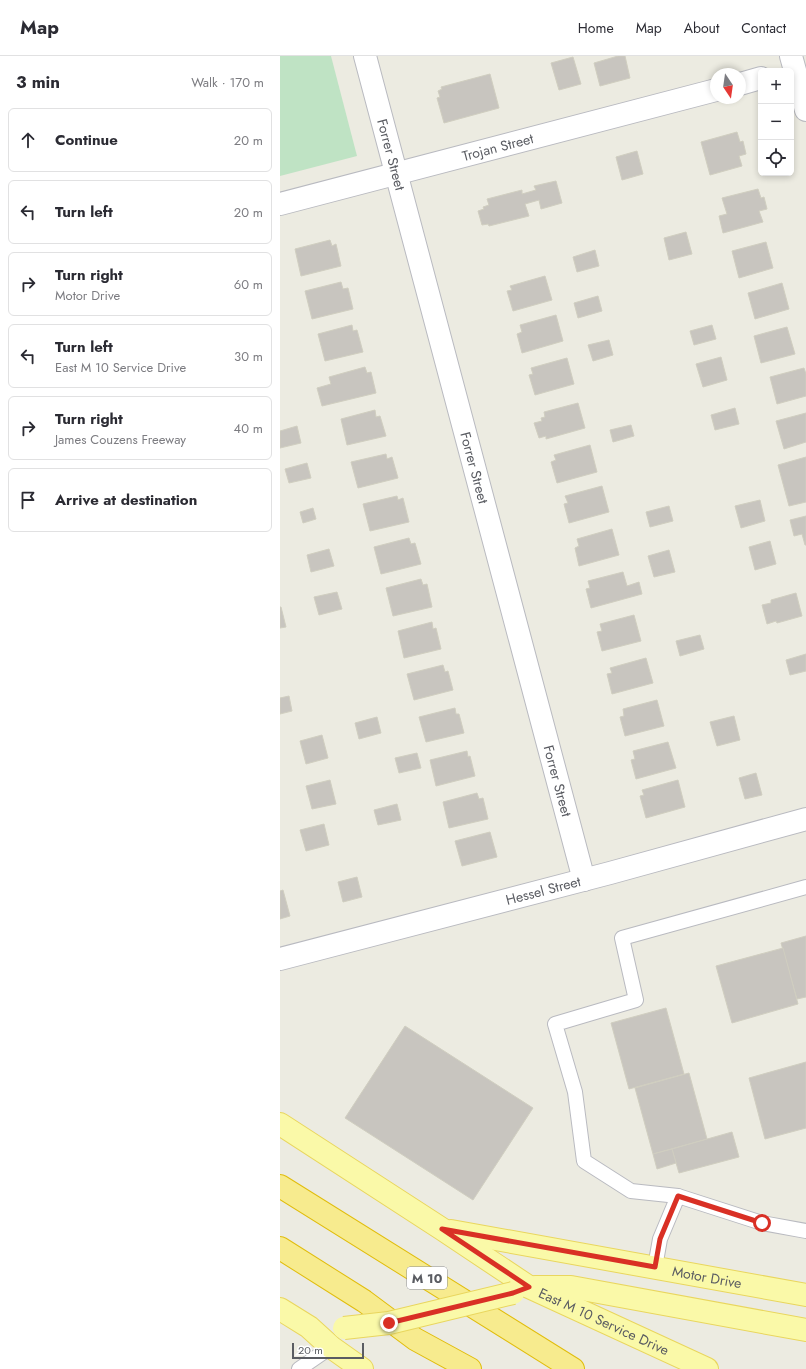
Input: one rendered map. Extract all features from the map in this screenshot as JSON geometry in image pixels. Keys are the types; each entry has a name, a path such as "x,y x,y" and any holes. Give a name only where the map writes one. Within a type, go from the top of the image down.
{"highway":[{"name":"M 10","path":"280,1186 573,1369"},
{"path":"280,1248 364,1301 416,1339 450,1369"},
{"path":"416,1339 470,1369"}],"main road":[{"name":"East M 10 Service Drive","path":"280,1124 442,1229 521,1290 707,1369"},
{"name":"Motor Drive","path":"442,1229 806,1295"},
{"path":"309,1327 344,1328 389,1323 521,1290 571,1287 806,1330"},
{"path":"280,1309 309,1327 331,1347 362,1369"}],"street":[{"name":"Forrer Street","path":"366,56 584,880"},
{"path":"795,66 806,110"},
{"path":"746,82 758,79"},
{"name":"Trojan Street","path":"280,204 710,92"},
{"name":"Hessel Street","path":"280,959 584,880 806,820"}],"lane":[{"path":"806,887 622,938 636,1000 555,1024 575,1092 584,1161 631,1191 678,1196 762,1223 806,1231"},
{"path":"655,1267 660,1239 678,1196"},
{"path":"299,1369 331,1347"}],"green space":[{"path":"280,56 331,56 357,156 280,176"}],"building":[{"path":"618,56 625,56 630,78 600,86 594,63"},
{"path":"573,57 581,84 559,90 551,63"},
{"path":"490,74 499,108 444,123 437,98 440,97 438,91 442,89 441,87"},
{"path":"737,132 740,142 743,141 746,154 739,156 742,166 710,175 701,142"},
{"path":"637,151 643,174 622,180 616,157"},
{"path":"556,181 562,203 541,209 539,200 525,204 529,216 489,226 488,224 482,225 478,211 489,205 487,199 522,190 522,194 536,190 534,186"},
{"path":"758,189 761,198 764,197 767,209 759,211 763,222 723,233 719,216 727,214 722,198"},
{"path":"686,232 692,254 669,260 664,238"},
{"path":"330,240 332,246 336,244 341,266 301,276 295,249"},
{"path":"766,242 773,268 739,278 732,251"},
{"path":"595,250 599,266 577,272 573,257"},
{"path":"545,276 552,300 513,311 507,291 512,290 510,286"},
{"path":"341,282 343,289 348,288 353,309 312,319 305,291"},
{"path":"782,283 789,309 755,319 748,293"},
{"path":"598,296 602,311 578,318 574,303"},
{"path":"556,315 563,341 522,353 517,334 522,332 520,325"},
{"path":"352,325 353,331 357,330 363,352 325,361 318,334"},
{"path":"712,325 716,339 694,345 690,331"},
{"path":"787,327 795,354 761,363 754,336"},
{"path":"609,340 613,355 593,361 588,345"},
{"path":"721,357 727,380 703,387 696,364"},
{"path":"567,358 574,384 535,395 529,375 533,374 531,368"},
{"path":"365,367 367,373 371,372 376,393 322,406 317,388 331,384 329,377"},
{"path":"804,368 806,374 806,396 777,404 770,377"},
{"path":"578,403 585,428 546,439 546,436 539,438 534,423 542,421 541,418 545,417 544,412"},
{"path":"735,408 739,424 715,430 711,415"},
{"path":"375,410 376,417 380,416 386,436 347,445 341,419"},
{"path":"806,413 806,442 784,449 776,421"},
{"path":"631,425 634,436 613,442 610,430"},
{"path":"297,426 301,443 280,448 280,431"},
{"path":"590,445 597,472 557,483 551,462 556,460 554,455"},
{"path":"386,454 387,459 392,457 398,478 358,488 351,462"},
{"path":"806,457 806,502 789,506 778,465"},
{"path":"307,463 311,478 289,483 285,469"},
{"path":"602,486 609,512 569,523 564,504 568,503 565,496"},
{"path":"397,496 398,500 403,498 409,522 370,531 363,504"},
{"path":"760,500 765,521 741,528 735,506"},
{"path":"669,506 673,521 650,527 646,512"},
{"path":"313,508 316,519 303,523 300,512"},
{"path":"806,516 805,545 802,534 794,536 790,520"},
{"path":"612,529 619,555 579,566 575,548 579,546 577,539"},
{"path":"409,538 411,544 415,543 421,564 381,574 374,547"},
{"path":"770,541 776,564 755,570 749,547"},
{"path":"329,549 334,566 311,572 307,555"},
{"path":"669,550 675,572 654,577 648,556"},
{"path":"623,572 627,586 639,582 642,594 591,608 586,589 590,588 588,581"},
{"path":"421,579 423,585 427,584 432,607 393,616 386,588"},
{"path":"337,592 342,609 319,615 314,597"},
{"path":"796,593 802,616 777,623 776,621 767,624 762,605 771,603 771,600"},
{"path":"280,607 286,627 280,628"},
{"path":"634,615 641,641 602,651 597,632 602,631 600,624"},
{"path":"432,622 433,629 436,628 441,649 404,658 398,631"},
{"path":"700,635 704,649 680,656 676,641"},
{"path":"806,654 806,671 790,675 786,660"},
{"path":"646,658 653,683 612,694 607,674 612,673 610,668"},
{"path":"443,665 445,672 448,671 453,690 414,700 407,674"},
{"path":"289,696 292,711 280,714 280,698"},
{"path":"657,700 664,726 625,736 620,717 624,716 623,709"},
{"path":"455,708 456,714 459,714 464,733 426,742 419,717"},
{"path":"734,716 740,740 717,746 710,722"},
{"path":"377,717 381,733 359,739 355,723"},
{"path":"322,735 328,758 306,764 300,741"},
{"path":"668,742 676,768 636,779 631,760 635,759 633,751"},
{"path":"467,751 468,757 470,756 475,776 436,786 430,760"},
{"path":"417,753 421,768 399,773 395,758"},
{"path":"756,773 762,795 745,799 739,778"},
{"path":"330,780 336,804 312,809 306,786"},
{"path":"678,780 685,807 646,818 640,796 644,795 642,790"},
{"path":"477,793 479,799 483,798 488,819 449,828 443,802"},
{"path":"397,804 401,820 378,825 374,810"},
{"path":"324,824 329,845 306,851 300,830"},
{"path":"490,832 497,857 462,866 455,841"},
{"path":"357,877 362,897 343,902 338,882"},
{"path":"283,890 290,916 280,919 280,891"},
{"path":"806,936 806,997 797,999 781,943"},
{"path":"783,948 798,1004 732,1023 716,966"},
{"path":"666,1008 684,1074 629,1089 611,1023"},
{"path":"405,1026 533,1108 473,1200 345,1118"},
{"path":"806,1062 806,1128 765,1139 749,1078"},
{"path":"689,1073 707,1139 653,1154 635,1088"},
{"path":"732,1132 739,1157 679,1173 672,1149"},
{"path":"672,1149 676,1163 657,1169 653,1154"}],"route":[{"path":"389,1323 513,1293 529,1287 442,1229 655,1267 660,1239 678,1196 762,1223"}]}
